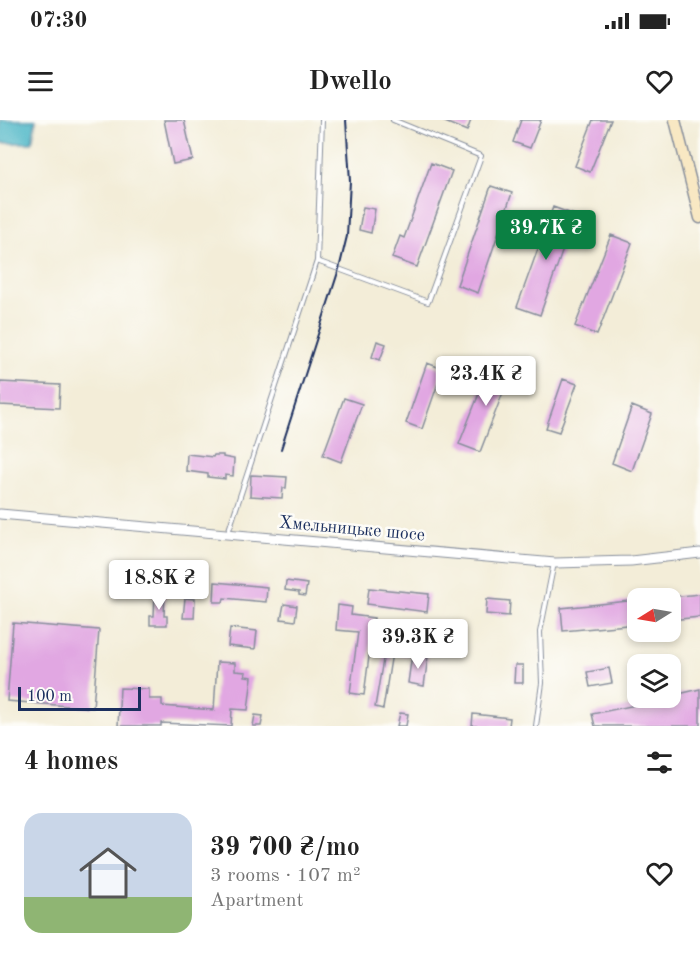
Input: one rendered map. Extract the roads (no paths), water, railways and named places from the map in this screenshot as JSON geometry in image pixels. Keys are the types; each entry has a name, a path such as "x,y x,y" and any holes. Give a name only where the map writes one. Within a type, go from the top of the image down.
{"main road":[{"path":"675,120 700,218"}],"street":[{"name":"Хмельницьке шосе","path":"0,514 555,563 632,561 700,553"}],"lane":[{"path":"228,533 317,261 322,120"},
{"path":"317,261 428,302 481,156 393,120"},
{"path":"536,726 542,683 540,632 555,563"}],"water":[{"path":"0,120 36,120 32,143 0,143"}],"railway":[{"path":"281,449 339,269 347,236 350,181 346,120"}]}
